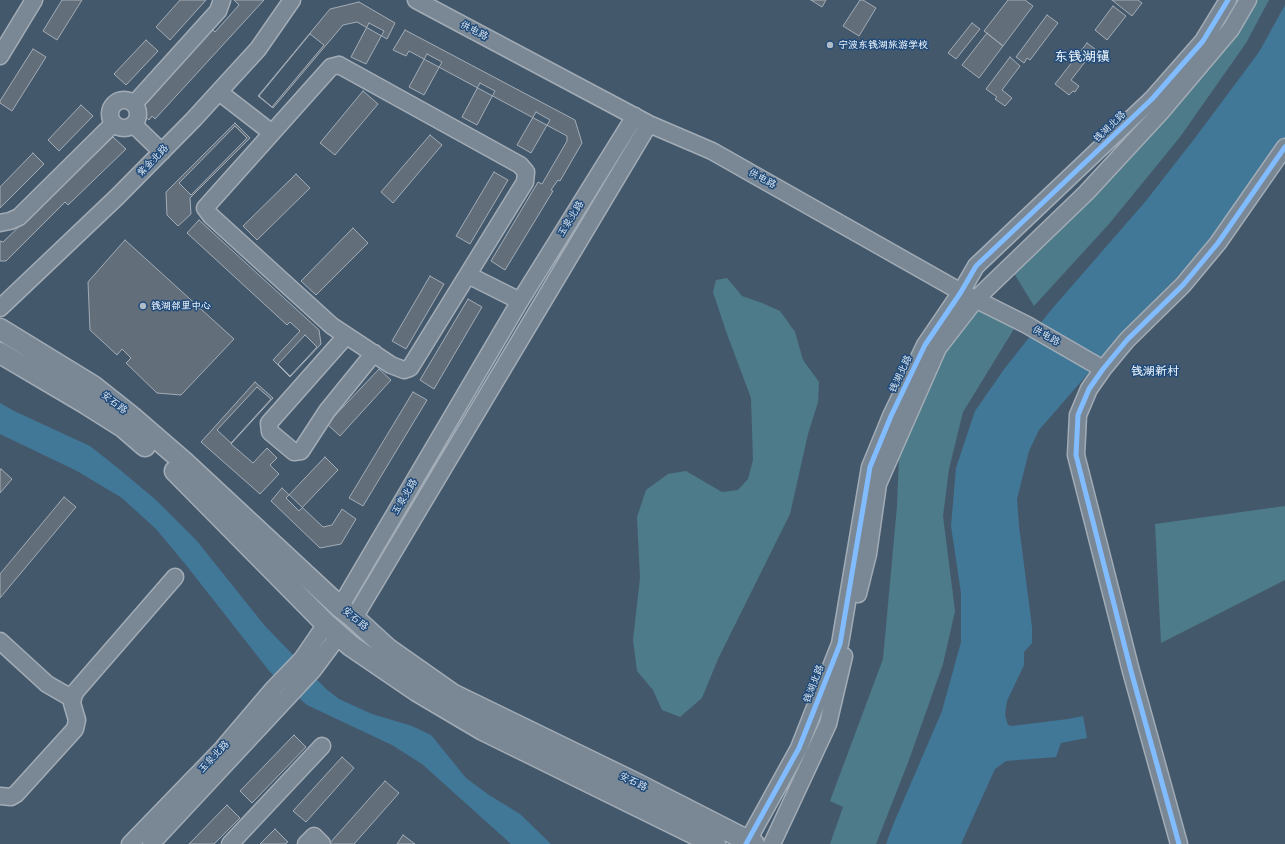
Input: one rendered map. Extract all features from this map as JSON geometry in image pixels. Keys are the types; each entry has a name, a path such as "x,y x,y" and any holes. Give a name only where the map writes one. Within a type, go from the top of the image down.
{"main road":[{"name":"安石路","path":"0,329 93,386 132,417 184,462 388,649 452,694 633,782 749,843"},
{"name":"安石路","path":"0,353 123,427 173,469 332,629 351,646 417,691 483,730 715,844"},
{"name":"玉泉北路","path":"332,629 347,612"}],"street":[{"path":"0,56 34,0"},
{"path":"134,104 218,11 222,0"},
{"name":"紫金北路","path":"0,308 117,197 219,92 258,49 292,0"},
{"name":"供电路","path":"416,0 642,120 712,151 961,292 1027,325 1098,366"},
{"name":"钱湖北路","path":"749,843 799,748 840,644 870,467 891,416 925,345 961,292 976,266 1152,99 1203,41 1228,0"},
{"name":"钱湖北路","path":"772,844 828,724 868,554 878,484 938,348 976,299 1086,193 1160,113 1231,29 1248,0"},
{"path":"339,65 520,165 526,172 525,182 410,368 404,370 391,365 332,326 211,216 205,208 272,134 331,67 339,65"},
{"path":"219,92 272,134"},
{"path":"120,100 128,100 134,104 138,110 138,118 134,125 127,128 120,128 113,124 110,118 110,110 114,103 120,100"},
{"name":"玉泉北路","path":"347,612 520,301 642,120"},
{"name":"玉泉北路","path":"347,612 642,120"},
{"path":"0,222 10,221 19,217 113,124"},
{"path":"134,125 162,152"},
{"path":"1179,844 1131,671 1076,455 1078,414 1098,366 1183,285 1218,244 1285,146"},
{"path":"468,274 520,301"},
{"path":"346,336 269,423 270,432 294,452 301,451 327,411 374,353"},
{"path":"0,796 11,797 16,794 75,729 77,720 72,703 76,691 175,576"},
{"name":"玉泉北路","path":"130,844 223,748 308,664 332,629"},
{"path":"0,641 47,684 73,699"},
{"name":"玉泉北路","path":"151,844 280,693"},
{"path":"230,844 322,746"},
{"path":"306,844 314,836 322,844"}],"shaded area":[{"path":"1253,0 1269,0 1246,43 1180,137 1109,224 1034,306 1012,270"},
{"path":"1285,5 1285,139 1209,244 1125,331 1039,430 1029,451 1017,499 1032,627 1032,643 1024,652 1024,665 1007,701 1005,715 1008,725 1012,726 1083,716 1087,738 1061,743 1056,757 1006,761 995,769 961,844 886,844 942,711 961,642 961,593 951,526 956,468 975,411 1005,368 1051,310 1145,202 1195,138 1259,52"},
{"path":"727,278 742,296 780,311 795,332 803,360 819,382 818,402 808,434 790,514 718,659 702,698 680,717 662,710 653,690 637,671 633,640 640,578 637,517 646,490 668,474 686,471 722,492 738,490 748,479 753,460 751,398 713,292 716,280"},
{"path":"960,298 1014,329 963,412 949,469 943,516 955,611 943,664 909,760 876,844 830,844 843,807 830,801 883,659 897,506 899,456"},
{"path":"0,403 90,446 119,469 156,500 197,541 265,626 326,689 339,699 372,714 412,726 431,735 466,778 489,795 520,814 551,844 511,844 422,764 392,745 307,705 270,672 156,529 122,498 77,471 0,434"},
{"path":"1285,506 1285,580 1161,643 1155,524"}],"building":[{"path":"62,0 82,0 57,40 43,31"},
{"path":"180,0 206,0 170,40 156,27"},
{"path":"234,0 264,0 155,119 152,116 149,120 143,114 147,110 144,106 212,29 215,32 239,5"},
{"path":"811,0 826,0 822,7"},
{"path":"860,0 863,0 876,8 859,36 843,26"},
{"path":"1008,0 1025,0 1033,6 1003,46 984,31"},
{"path":"1112,0 1138,0 1142,3 1132,16"},
{"path":"359,2 395,23 387,39 357,22 343,25 273,108 258,96 330,9"},
{"path":"1113,6 1126,16 1107,40 1095,30"},
{"path":"1047,15 1058,23 1030,60 1027,58 1024,63 1016,57"},
{"path":"369,23 384,31 366,64 351,57"},
{"path":"972,23 980,29 956,59 948,53"},
{"path":"405,30 575,120 582,143 560,181 558,180 551,190 553,191 505,270 491,261 538,182 542,184 567,141 567,136 409,51 406,56 393,50"},
{"path":"987,33 1003,46 979,78 962,65"},
{"path":"310,34 324,45 272,107 259,96"},
{"path":"146,40 158,51 126,85 114,74"},
{"path":"1087,43 1095,49 1071,80 1079,86 1075,92 1073,91 1069,95 1055,84"},
{"path":"33,49 46,57 12,111 0,103 0,101"},
{"path":"427,54 442,62 424,95 409,87"},
{"path":"1010,57 1020,66 1002,90 1012,98 1005,106 995,99 997,97 986,89"},
{"path":"480,83 495,91 477,125 462,117"},
{"path":"363,91 378,104 335,155 320,143"},
{"path":"81,105 93,116 59,151 48,140"},
{"path":"536,112 550,120 531,153 517,145"},
{"path":"235,123 250,138 190,198 191,214 178,226 167,215 166,192"},
{"path":"235,126 247,138 191,195 179,183"},
{"path":"430,135 442,145 393,203 381,192"},
{"path":"113,137 126,149 68,205 65,202 6,261 0,261 0,241 3,242"},
{"path":"33,153 44,164 0,208 0,187"},
{"path":"494,172 508,180 470,244 456,236"},
{"path":"296,174 310,188 257,240 243,226"},
{"path":"199,220 319,330 321,344 290,377 273,360 300,331 290,322 287,325 187,233"},
{"path":"353,228 368,243 316,295 301,281"},
{"name":"钱湖邻里中心","path":"125,240 234,339 181,395 157,393 126,363 131,358 122,349 117,355 90,330 88,282"},
{"path":"430,276 444,284 406,349 392,341"},
{"path":"468,299 482,307 434,389 420,380"},
{"path":"305,335 317,347 290,376 278,364"},
{"path":"379,369 391,380 340,436 327,424"},
{"path":"255,382 273,398 231,444 253,463 267,448 277,458 270,465 279,474 260,494 201,442"},
{"path":"257,387 271,399 231,443 217,430"},
{"path":"413,392 427,400 363,506 349,498"},
{"path":"325,457 338,470 299,511 286,498"},
{"path":"1,469 12,479 0,493 0,470"},
{"path":"282,488 323,527 332,525 342,509 356,519 341,544 320,548 271,501"},
{"path":"64,497 76,507 0,598 0,574"},
{"path":"294,735 306,747 252,803 240,791"},
{"path":"342,757 354,768 306,822 293,811"},
{"path":"385,781 399,793 354,844 329,844"},
{"path":"227,805 240,818 214,844 189,844"},
{"path":"275,829 288,842 285,844 260,844"},
{"path":"403,835 415,844 397,844"}],"cycle path":[{"path":"746,844 799,748 840,644 870,467 891,416 925,345 961,292 976,266 1152,99 1203,41 1228,0"},
{"path":"1179,844 1131,671 1076,455 1078,415 1089,389 1103,369 1127,340 1183,285 1218,243 1285,147"}],"place":[{"name":"宁波东钱湖旅游学校","path":"830,45"},
{"name":"钱湖邻里中心","path":"143,306"}],"district":[{"name":"东钱湖镇","path":"1082,57"},
{"name":"钱湖新村","path":"1155,372"}]}
